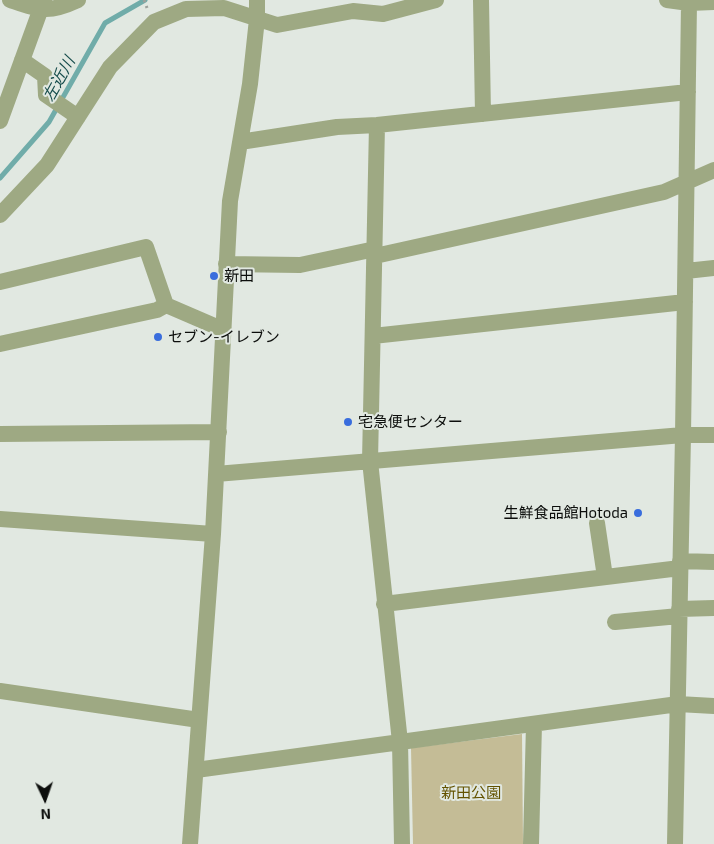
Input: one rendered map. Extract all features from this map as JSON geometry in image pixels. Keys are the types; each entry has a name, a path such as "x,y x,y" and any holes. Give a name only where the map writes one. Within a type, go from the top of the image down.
{"street":[{"path":"10,0 61,8 78,0"},
{"path":"190,844 213,534 230,202 250,84 257,19 257,0"},
{"path":"0,214 47,165 110,67 154,22 186,9 224,8 277,25 353,11 383,14 436,0"},
{"path":"481,0 483,114"},
{"path":"667,0 689,3 714,2"},
{"path":"675,844 689,3"},
{"path":"0,121 42,5"},
{"path":"22,60 45,76 46,94 78,117"},
{"path":"240,142 337,127 378,125 688,92"},
{"path":"378,125 370,462 400,742 402,844"},
{"path":"226,264 300,265 375,253 664,192 714,170"},
{"path":"0,282 146,247 166,305 224,330"},
{"path":"686,271 714,268"},
{"path":"373,336 685,302"},
{"path":"0,344 157,310 166,305"},
{"path":"0,434 219,432"},
{"path":"216,474 683,435 714,435"},
{"path":"0,519 213,534"},
{"path":"597,523 605,577"},
{"path":"384,604 714,562"},
{"path":"615,622 714,608"},
{"path":"0,691 199,720"},
{"path":"196,770 678,704 714,706"},
{"path":"531,844 534,724"}],"green space":[{"name":"新田公園","path":"522,734 523,844 413,844 411,748"}],"waterway":[{"name":"左近川","path":"0,178 49,122 105,23 145,0"}],"place":[{"name":"新田","path":"214,276"},
{"name":"セブン-イレブン","path":"158,337"},
{"name":"宅急便センター","path":"348,422"},
{"name":"生鮮食品館Hotoda","path":"638,513"}]}
